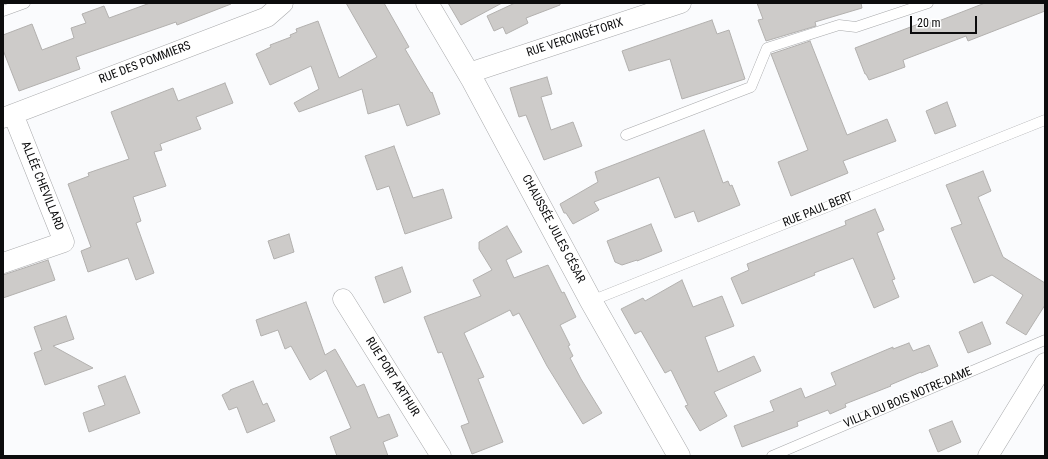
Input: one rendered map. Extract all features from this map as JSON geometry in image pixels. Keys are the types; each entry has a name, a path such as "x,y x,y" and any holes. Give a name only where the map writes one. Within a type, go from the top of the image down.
{"street":[{"name":"RUE DES POMMIERS","path":"8,116 267,17 283,3"},
{"name":"CHAUSSÉE JULES CÉSAR","path":"427,3 469,73 591,301 679,456"},
{"name":"RUE VERCINGÉTORIX","path":"469,73 681,3"},
{"name":"ALLÉE CHEVILLARD","path":"3,263 64,242 8,116"},
{"name":"RUE PORT ARTHUR","path":"343,299 440,456"},
{"path":"988,456 1045,363"}],"lane":[{"path":"3,11 25,3"},
{"path":"626,135 751,87 766,48 839,25 856,27 928,3"},
{"name":"RUE PAUL BERT","path":"591,301 1045,120"},
{"name":"VILLA DU BOIS NOTRE-DAME","path":"772,456 1045,340"}],"building":[{"path":"150,3 231,4 177,25 176,22 76,57 80,69 19,91 3,50 3,35 32,24 42,50 74,38 71,28 86,23 82,14 104,6 109,18"},
{"path":"346,3 384,3 409,47 405,49 431,93 432,92 440,114 407,126 399,104 368,114 362,89 299,112 294,103 319,89 311,66 270,85 256,54 271,47 270,45 291,37 290,35 297,32 296,29 318,21 339,78 377,57"},
{"path":"448,3 502,3 461,25"},
{"path":"515,3 560,3 560,5 526,18 528,23 506,34 503,27 494,31 487,16"},
{"path":"757,3 861,3 862,8 815,22 816,26 766,41 758,20 763,19"},
{"path":"985,3 1045,3 1045,11 968,41 966,36 903,60 905,67 869,80 865,74 855,48 929,20 931,24"},
{"path":"712,20 717,34 729,30 745,79 682,99 670,59 629,71 622,51"},
{"path":"810,41 847,135 887,119 896,141 843,161 848,173 791,196 778,162 808,150 771,54"},
{"path":"547,77 552,94 541,97 551,130 573,122 582,146 544,160 526,115 519,117 510,88"},
{"path":"225,83 233,103 196,117 201,129 160,144 162,150 154,152 166,186 133,197 141,221 136,223 154,273 136,280 128,258 88,272 81,251 91,247 68,184 89,176 88,173 129,159 111,112 173,88 178,101"},
{"path":"947,102 956,126 935,134 926,111"},
{"path":"704,130 723,183 728,181 730,186 732,185 740,205 698,222 694,211 675,218 659,177 594,202 599,210 573,224 566,213 564,213 560,204 598,182 595,172"},
{"path":"394,146 413,198 443,189 452,218 405,234 389,186 377,190 365,156"},
{"path":"983,171 991,191 978,197 1003,257 1045,283 1045,305 1026,335 1006,323 1023,295 992,275 974,283 951,228 962,224 946,185"},
{"path":"875,209 884,230 877,233 895,279 892,280 899,297 874,308 853,258 742,304 731,278 749,270 747,264 846,225 845,221"},
{"path":"651,224 662,251 622,265 615,262 607,241"},
{"path":"507,226 522,252 506,260 514,278 548,265 562,293 564,292 576,317 560,325 570,345 568,346 573,356 570,358 602,413 583,424 547,366 519,313 513,316 510,310 464,333 484,377 478,379 503,442 472,454 461,426 469,423 442,352 438,353 424,317 481,296 473,280 492,270 479,249 479,242"},
{"path":"289,234 294,252 274,259 268,241"},
{"path":"48,260 55,280 3,298 3,275"},
{"path":"402,267 411,292 384,303 375,277"},
{"path":"682,280 693,307 722,296 734,326 705,337 718,372 754,356 761,371 714,392 727,416 700,431 685,406 688,405 671,370 665,373 641,331 635,334 621,309 643,298 645,301"},
{"path":"306,302 325,355 335,349 357,387 364,384 378,418 389,414 398,436 383,442 388,456 337,456 330,437 351,428 326,370 310,380 291,346 285,349 278,330 261,336 256,320"},
{"path":"66,316 74,339 53,346 93,368 45,385 34,353 42,350 34,327"},
{"path":"982,322 991,344 968,353 959,332"},
{"path":"909,343 913,351 929,345 938,366 845,404 846,407 830,414 828,410 797,422 798,426 742,447 734,426 774,411 770,401 801,388 805,398 836,385 831,373 893,347 893,349"},
{"path":"125,376 140,413 89,432 83,413 105,405 98,386"},
{"path":"253,381 263,405 267,403 275,421 247,433 237,407 229,410 222,395 230,390"},
{"path":"952,421 961,442 938,452 929,430"}]}
